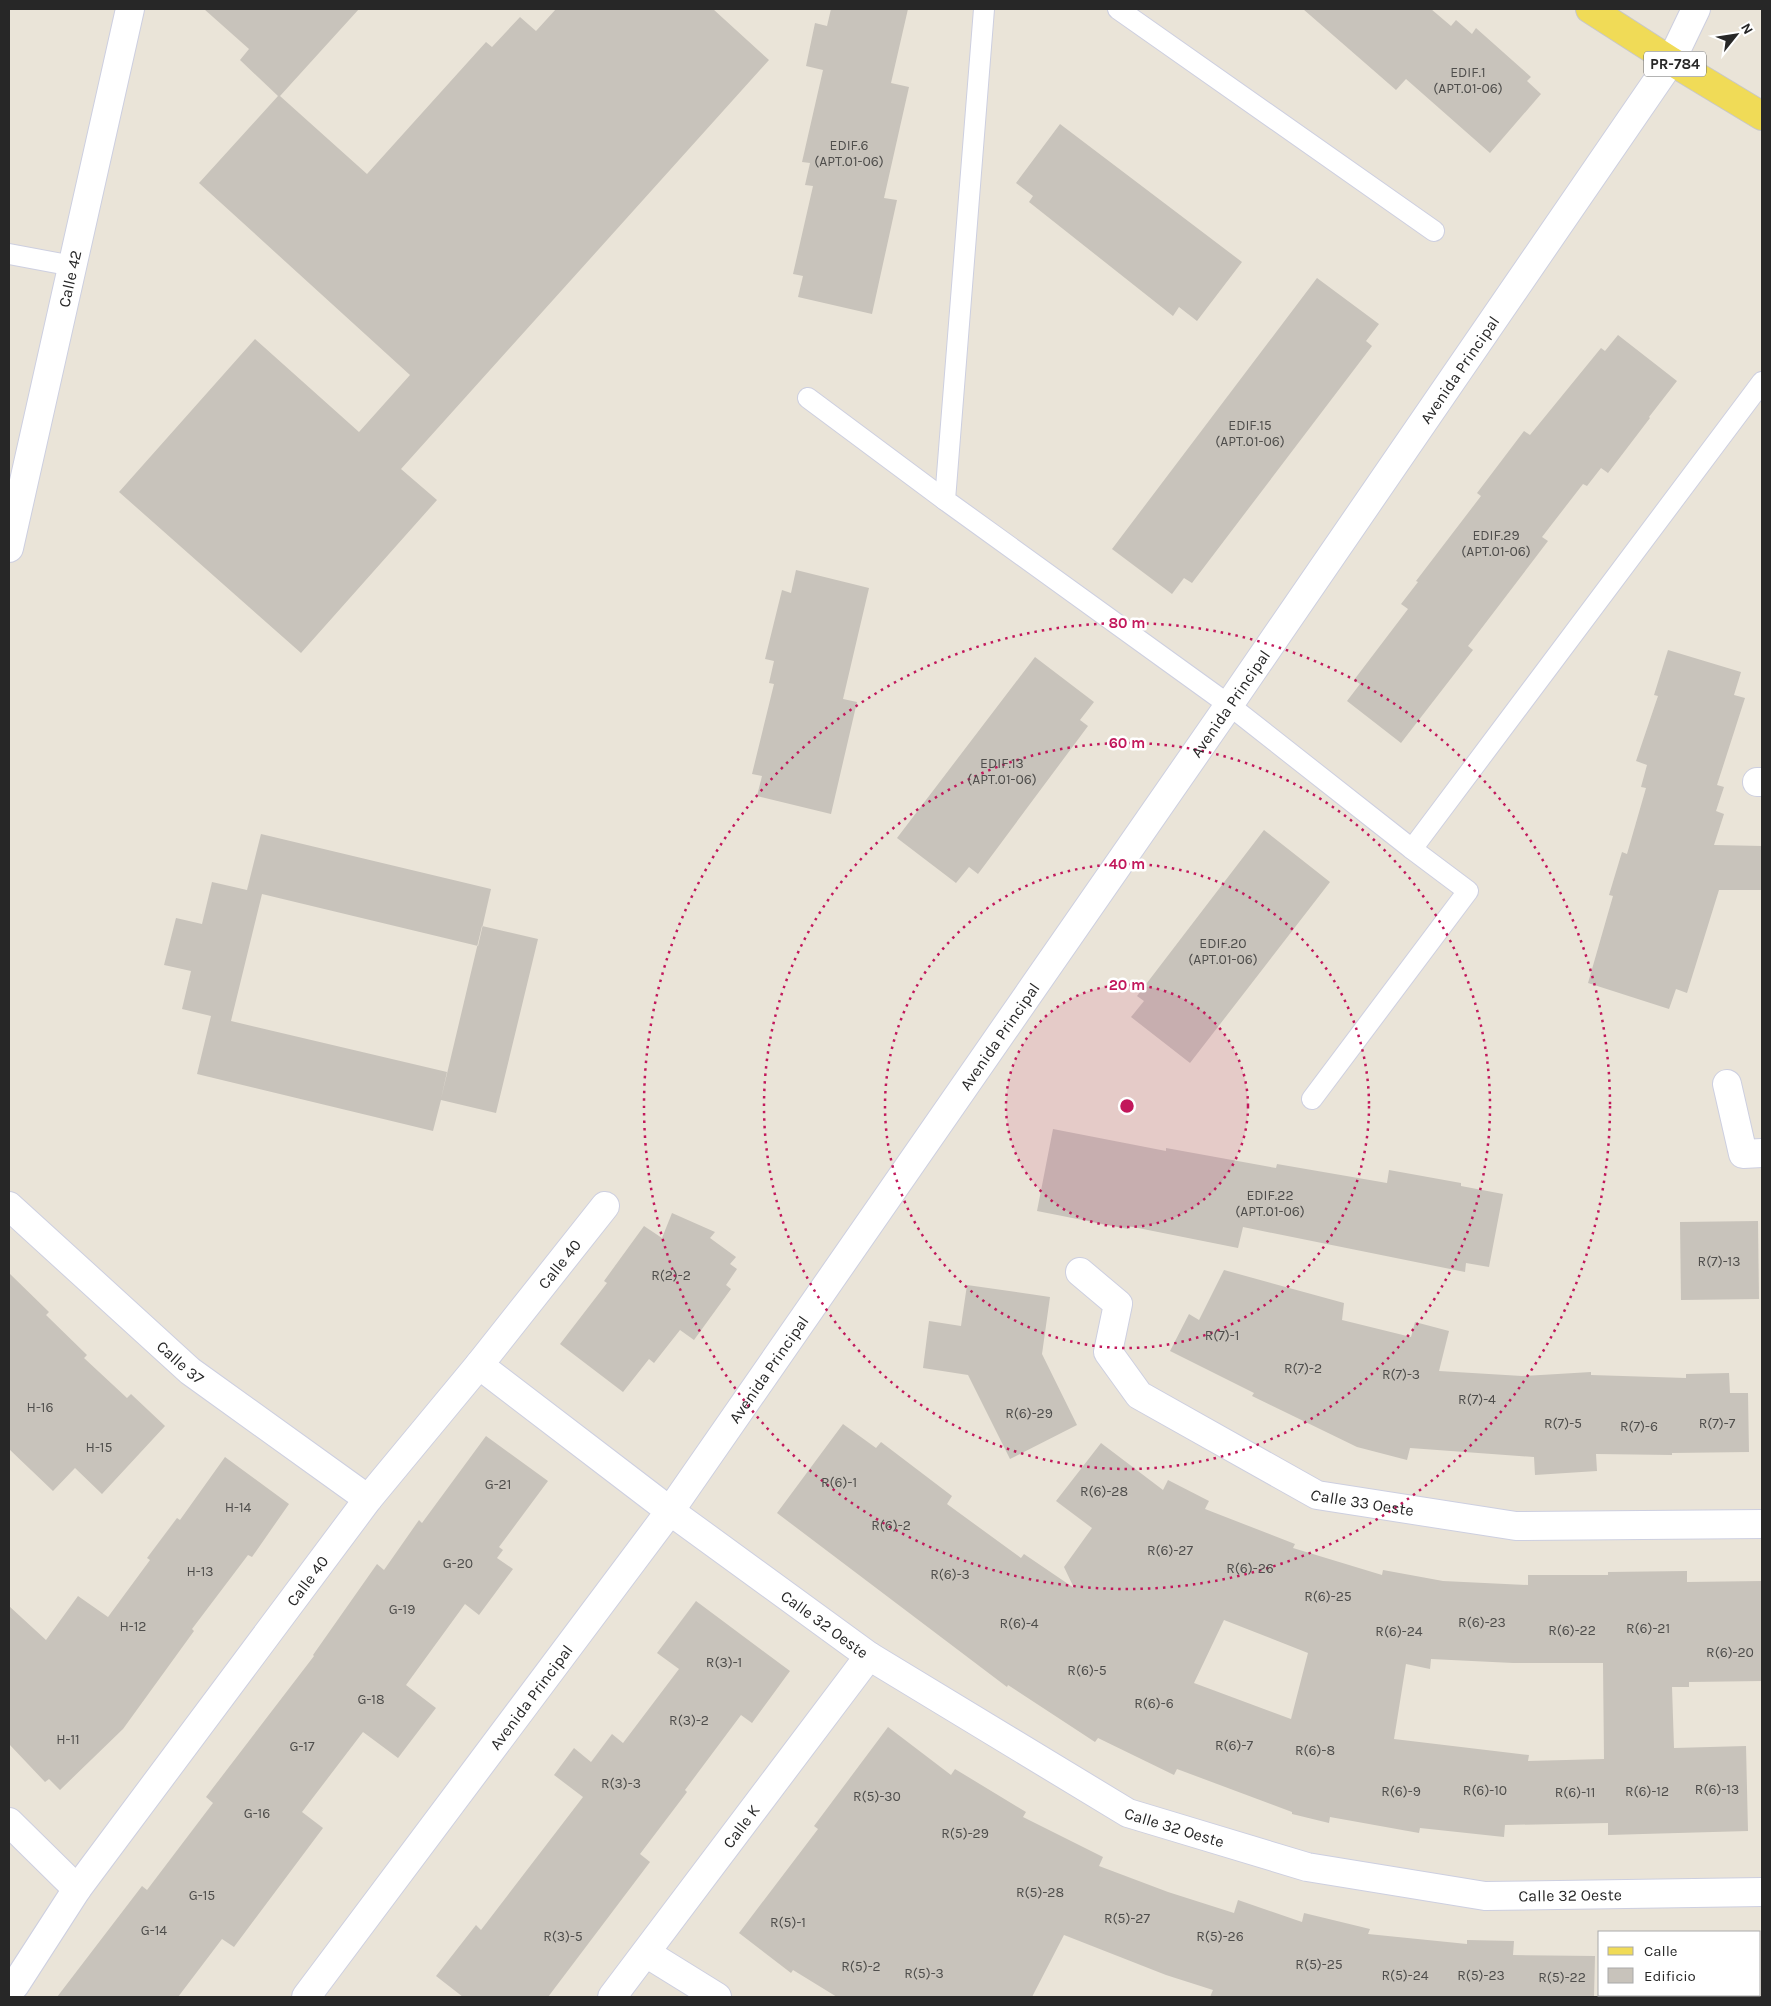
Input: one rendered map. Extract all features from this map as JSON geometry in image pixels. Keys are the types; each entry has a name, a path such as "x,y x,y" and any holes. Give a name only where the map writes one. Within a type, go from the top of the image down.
{"main road":[{"name":"PR-784","path":"1590,9 1762,116"}],"street":[{"name":"Calle 42","path":"9,548 130,9"},
{"name":"Avenida Principal","path":"306,1997 670,1511 1672,61 1696,9"},
{"path":"1727,1084 1743,1154 1762,1154"},
{"name":"Calle 37","path":"9,1206 190,1371 368,1499"},
{"name":"Calle 40","path":"15,1986 77,1889 368,1499 479,1365 605,1206"},
{"name":"Calle 33 Oeste","path":"1080,1272 1118,1304 1108,1352 1140,1395 1317,1495 1516,1526 1762,1524"},
{"name":"Calle 32 Oeste","path":"479,1365 670,1511 869,1656 1128,1813 1307,1867 1485,1896 1762,1892"},
{"name":"Calle K","path":"612,1997 869,1656"},
{"path":"9,1822 77,1889"},
{"path":"646,1953 717,1997"}],"lane":[{"path":"945,500 984,9"},
{"path":"1118,9 1434,231"},
{"path":"9,254 73,266"},
{"path":"1412,849 1762,382"},
{"path":"808,398 945,500 1228,705 1468,891 1312,1099"}],"building":[{"path":"204,9 359,9 280,96 367,174 486,42 492,47 520,17 536,31 556,9 713,9 769,60 401,469 437,500 301,653 119,492 255,339 359,432 410,375 199,183 278,96 240,60 249,49"},
{"path":"831,9 908,9 891,83 909,87 884,198 897,200 872,314 798,297 803,276 793,274 813,186 805,185 810,163 802,162 823,70 806,66 815,23 827,26"},
{"path":"1303,9 1431,9 1451,26 1456,20 1472,34 1476,28 1531,77 1527,81 1541,94 1490,153 1406,79 1396,90"},
{"path":"1060,124 1242,262 1197,321 1179,307 1173,316 1029,202 1033,196 1016,183"},
{"path":"1317,278 1379,324 1366,341 1372,346 1192,583 1184,578 1172,594 1112,549"},
{"path":"1618,335 1677,381 1608,473 1601,468 1587,486 1583,484 1542,537 1548,541 1468,646 1473,650 1401,743 1347,701 1360,684 1354,680 1408,609 1401,604 1418,582 1416,581 1481,496 1477,493 1524,431 1530,435 1601,348 1605,351"},
{"path":"796,570 869,588 843,699 857,702 831,814 757,796 762,776 752,774 774,684 769,683 774,661 765,659 782,590 791,593"},
{"path":"1668,650 1741,672 1734,695 1745,698 1717,785 1724,787 1716,811 1724,814 1714,845 1762,846 1762,890 1719,890 1687,993 1676,989 1669,1009 1588,983 1613,896 1609,895 1622,852 1627,854 1646,788 1641,787 1647,765 1636,761 1658,696 1654,695"},
{"path":"1035,657 1094,702 1080,720 1088,726 978,874 969,867 956,883 897,838"},
{"path":"1264,830 1330,882 1190,1063 1131,1017 1144,1001 1137,996"},
{"path":"261,834 491,889 483,926 538,939 496,1113 441,1100 433,1131 197,1074 211,1016 182,1009 191,971 164,965 176,918 202,924 212,882 247,890","holes":["262,894 477,946 441,1099 447,1072 231,1021"]},
{"path":"1053,1129 1166,1151 1166,1148 1276,1168 1277,1164 1387,1183 1389,1170 1461,1183 1461,1186 1503,1194 1489,1267 1466,1263 1465,1272 1243,1227 1238,1248 1128,1226 1128,1229 1037,1211"},
{"path":"672,1213 715,1232 710,1238 736,1257 730,1264 737,1269 726,1285 731,1289 694,1340 680,1330 654,1363 649,1359 623,1392 560,1344 607,1283 604,1281 644,1226 662,1238"},
{"path":"1758,1221 1759,1299 1681,1300 1680,1222"},
{"path":"1224,1270 1344,1303 1342,1320 1411,1337 1415,1322 1449,1331 1439,1371 1522,1376 1591,1372 1591,1375 1686,1378 1686,1374 1729,1373 1730,1393 1748,1393 1749,1452 1672,1453 1672,1455 1596,1454 1597,1471 1535,1475 1534,1457 1410,1448 1407,1460 1357,1447 1252,1396 1254,1393 1170,1351 1189,1314 1199,1320"},
{"path":"9,1273 49,1312 46,1315 87,1355 84,1358 127,1398 131,1394 165,1426 102,1494 75,1468 53,1491 9,1449"},
{"path":"967,1285 1050,1297 1042,1354 1077,1425 1010,1459 968,1375 923,1368 929,1321 961,1326"},
{"path":"843,1424 876,1448 881,1442 952,1496 947,1504 1021,1558 1024,1554 1074,1588 1064,1567 1092,1528 1056,1501 1101,1443 1163,1490 1168,1480 1209,1501 1205,1509 1295,1544 1293,1548 1382,1575 1383,1570 1443,1581 1528,1585 1528,1575 1608,1575 1608,1572 1687,1571 1687,1582 1762,1581 1762,1681 1689,1682 1689,1687 1672,1687 1674,1748 1746,1746 1748,1831 1608,1835 1608,1823 1505,1825 1504,1837 1420,1828 1419,1833 1330,1817 1329,1823 1292,1814 1292,1812 1177,1769 1174,1775 1098,1738 1095,1742 1008,1685 1007,1687 777,1513","holes":["1224,1620 1308,1653 1291,1719 1194,1683","1431,1659 1513,1663 1603,1663 1604,1759 1528,1761 1529,1755 1394,1739 1406,1664 1430,1669"]},
{"path":"486,1436 548,1481 499,1547 503,1550 497,1558 513,1569 479,1615 465,1604 406,1685 436,1708 398,1758 363,1732 302,1812 323,1828 234,1947 222,1939 178,1997 57,1997 142,1886 147,1890 213,1803 206,1797 314,1656 377,1564 384,1570 419,1520 422,1523"},
{"path":"225,1457 289,1504 252,1557 248,1555 192,1629 194,1631 123,1729 60,1790 49,1779 45,1782 9,1744 9,1606 46,1640 78,1596 108,1617 150,1560 147,1558 177,1518 180,1520"},
{"path":"696,1601 790,1671 752,1723 741,1715 685,1790 687,1792 640,1854 650,1862 548,1997 463,1997 436,1976 476,1925 481,1930 583,1797 554,1775 574,1748 591,1762 612,1734 623,1743 679,1669 657,1653"},
{"path":"888,1727 951,1775 955,1769 1026,1812 1023,1817 1103,1857 1099,1866 1168,1892 1234,1913 1238,1900 1302,1922 1304,1913 1370,1929 1368,1934 1467,1944 1467,1940 1514,1941 1513,1955 1595,1956 1594,1997 1210,1997 1213,1990 1166,1975 1064,1935 1032,1997 837,1997 793,1970 791,1973 739,1933 818,1829 814,1826"}]}
